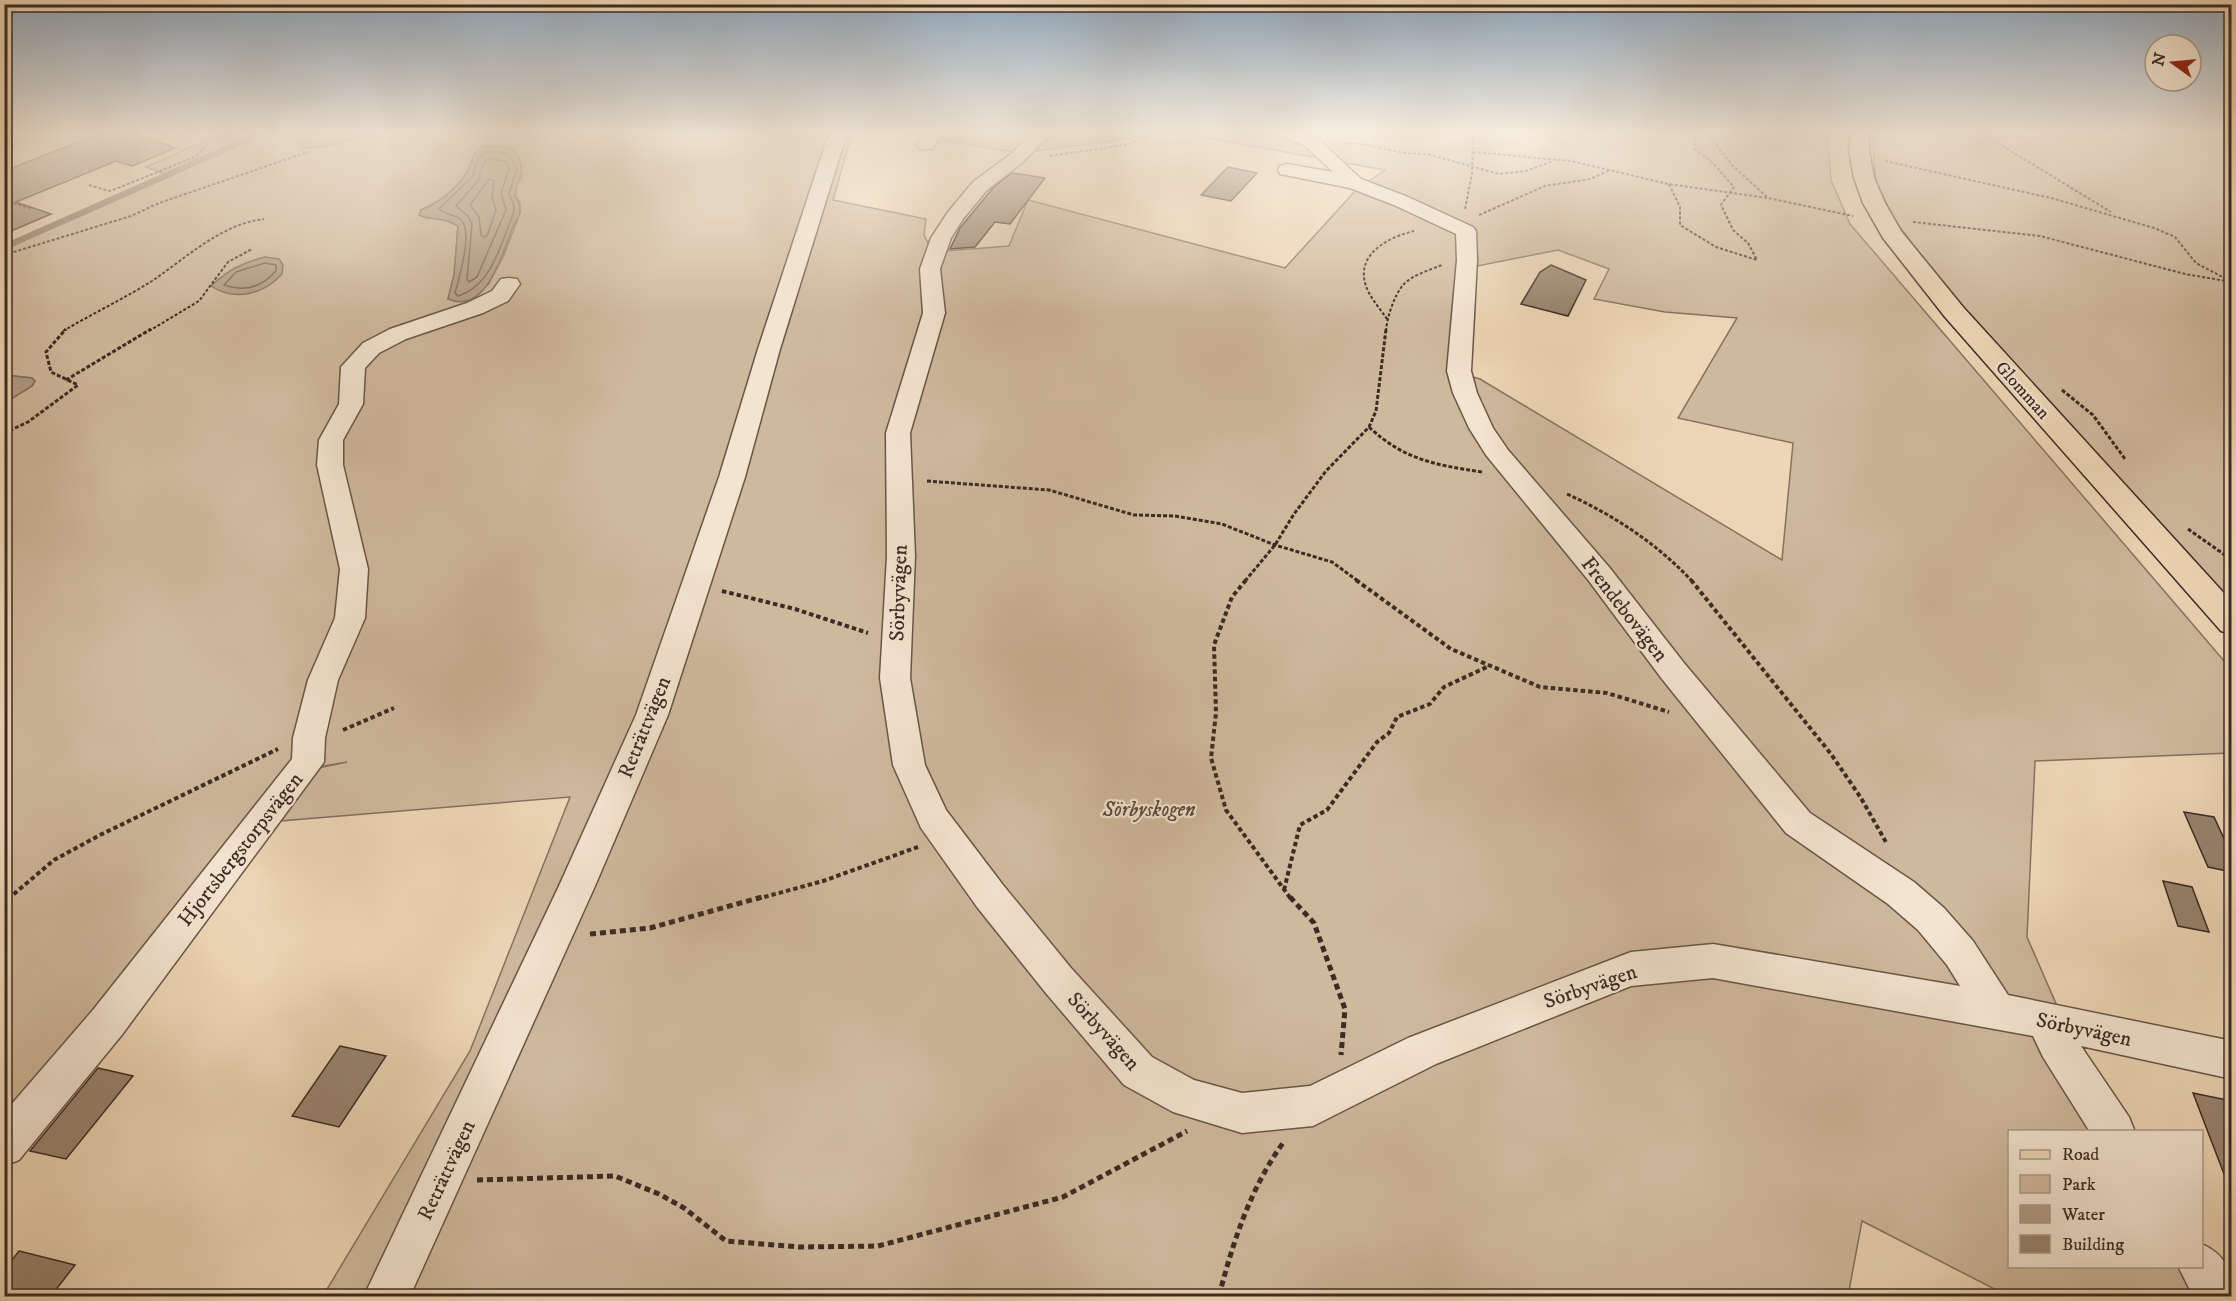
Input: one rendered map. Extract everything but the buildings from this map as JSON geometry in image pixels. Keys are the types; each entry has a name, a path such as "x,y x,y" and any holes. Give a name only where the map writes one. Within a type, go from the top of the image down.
{"main road":[{"name":"Glomman","path":"1871,194 1885,222 1954,312 2232,623"}],"street":[{"name":"Reträttvägen","path":"387,1296 553,938 652,715 732,477 769,349 819,194"},
{"name":"Sörbyvägen","path":"974,194 941,238 930,269 934,313 898,433 901,556 895,678 909,765 933,818 990,896 1058,980 1138,1071 1187,1098 1242,1113 1313,1106 1422,1051 1631,969 1713,961 1996,1010 2232,1060"},
{"path":"1380,194 1460,231"},
{"name":"Frendebovägen","path":"1460,231 1459,371 1481,428 1499,455 1599,574 1798,823 1900,892 1931,919 1960,952 1996,1010"},
{"name":"Hjortsbergstorpsvägen","path":"4,1145 107,1023 308,762 309,738 323,680 350,618 354,569 330,465 331,440 351,404 353,368 371,348 398,334 492,300 500,296 509,284"},
{"path":"2046,1021 2057,1044 2113,1130"},
{"path":"2201,1268 2219,1296"}],"path":[{"path":"4,255 131,216 186,194"},
{"path":"1340,1058 1345,1009 1314,923 1284,891 1226,810 1211,758 1216,713 1214,645 1232,597 1275,545 1294,514 1326,471 1369,427 1376,411 1387,319 1403,285 1421,273 1450,262 1460,231 1467,194"},
{"path":"1387,319 1366,288 1362,270 1367,256 1383,242 1403,233 1460,231 1530,194"},
{"path":"1673,194 1680,207 1680,225 1707,244 1739,258 1757,260 1748,243 1733,230 1721,205 1728,194"},
{"path":"1740,194 1885,222"},
{"path":"1763,194 1768,198"},
{"path":"2032,194 2114,214 2175,237 2196,263 2231,282"},
{"path":"2082,194 2114,214"},
{"path":"4,200 33,209"},
{"path":"4,433 28,422 78,385 51,372 46,352 63,331 151,281 213,238 255,220 264,219"},
{"path":"1910,227 1907,222 2040,236 2184,274 2231,282"},
{"path":"66,380 199,300 228,262 252,249"},
{"path":"2060,388 2097,420 2130,466"},
{"path":"1369,427 1385,443 1401,453 1422,461 1522,481 1559,491 1585,502 1613,518 1663,553 1713,606 1838,761 1878,826 1887,846"},
{"path":"899,480 957,481 1049,490 1134,515 1174,516 1222,524 1275,545 1332,562 1451,649 1540,687 1607,693 1719,727"},
{"path":"2187,528 2232,560"},
{"path":"695,585 795,609 897,642"},
{"path":"1284,891 1300,825 1327,810 1377,742 1389,733 1397,717 1430,704 1444,687 1490,666"},
{"path":"4,902 54,860 100,835 265,753 309,738 334,734 394,708"},
{"path":"553,938 650,928 823,881 947,836"},
{"path":"1219,1296 1230,1252 1242,1219 1274,1154 1313,1106"},
{"path":"441,1181 615,1176 659,1194 684,1208 726,1241 799,1247 878,1246 1063,1197 1227,1109"}],"green space":[{"path":"131,194 448,194 421,210 426,218 441,218 458,226 454,275 448,299 488,285 503,257 520,213 520,203 515,194 810,194 661,664 487,1058 378,1296 323,1296 470,1051 570,797 267,822 309,770 347,762 289,772 5,1131 4,403 32,386 35,381 32,378 5,375 5,249"},
{"name":"Sörbyskogen","path":"826,194 835,194 833,200 926,219 924,235 933,252 1009,246 1028,200 1285,268 1353,194 1837,194 1850,224 2231,669 2231,753 2035,761 2027,937 2074,1045 2127,1130 2008,1130 2008,1268 2203,1268 2203,1252 2231,1296 2008,1296 1862,1221 1848,1296 410,1296 669,714 750,461 778,339","holes":["1558,250 1609,269 1594,299 1665,312 1737,318 1678,418 1793,443 1782,560 1480,379 1456,372 1462,269"]},
{"path":"1882,194 2231,194 2231,604 1966,314 1895,221"}],"water":[{"path":"449,194 515,194 520,205 519,214 490,280 473,298 461,302 448,299 454,275 458,226 449,221 419,215 421,210"},
{"path":"265,257 279,259 283,265 282,274 267,287 239,295 220,291 211,286 236,268"},
{"path":"5,375 32,378 35,381 32,386 5,403"}],"waterway":[{"path":"4,247 125,194"}]}
